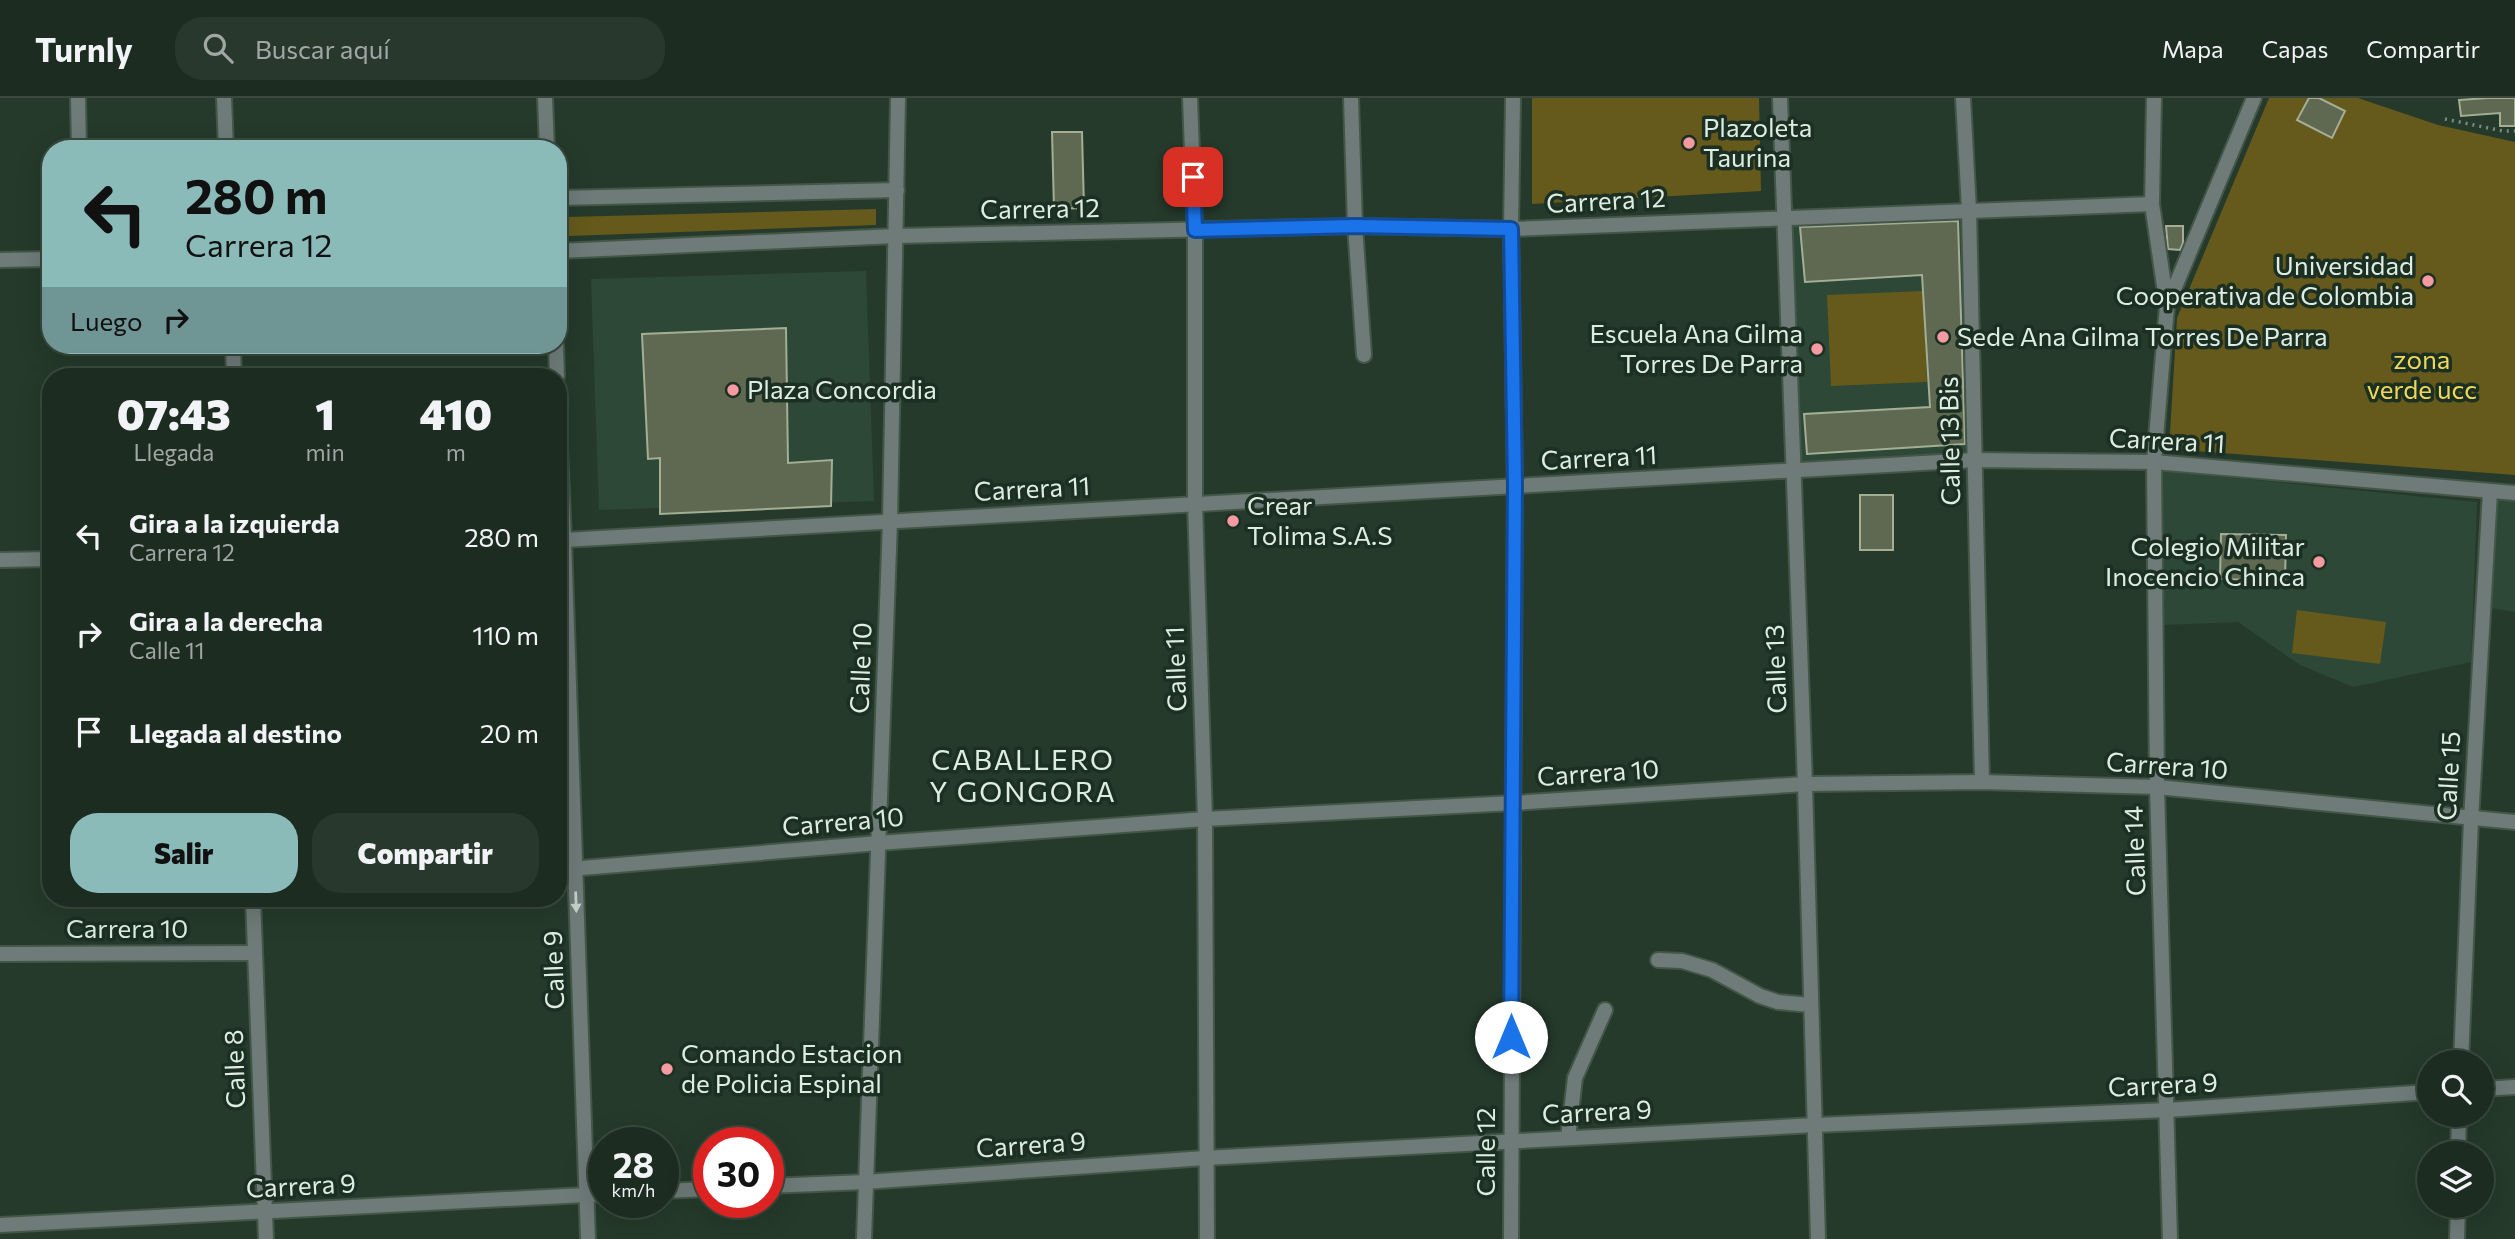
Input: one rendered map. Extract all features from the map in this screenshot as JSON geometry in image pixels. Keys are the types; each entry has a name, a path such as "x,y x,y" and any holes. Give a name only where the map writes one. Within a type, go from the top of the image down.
{"street":[{"path":"78,98 79,140"},
{"path":"224,98 226,140"},
{"path":"545,98 547,140"},
{"name":"Calle 10","path":"864,1239 890,521 898,98"},
{"name":"Calle 11","path":"1190,98 1195,230 1195,504 1205,819 1207,1239"},
{"path":"1351,98 1355,226 1364,355"},
{"name":"Calle 12","path":"1511,1239 1515,486 1511,229 1513,98"},
{"name":"Calle 13","path":"1780,98 1805,784 1818,1239"},
{"name":"Calle 13 Bis","path":"1963,98 1969,210 1982,782"},
{"path":"2154,98 2152,204 2167,306"},
{"path":"2167,306 2254,98"},
{"path":"567,198 897,190"},
{"name":"Carrera 12","path":"567,251 896,236 1355,226 1511,229 2152,204"},
{"path":"0,260 42,259"},
{"name":"Calle 14","path":"2167,306 2154,462 2157,787 2168,1110 2169,1239"},
{"name":"Carrera 11","path":"567,540 1975,460 2154,462 2515,493"},
{"name":"Calle 15","path":"2461,1050 2471,820 2490,492"},
{"path":"0,560 42,558"},
{"name":"Calle 9","path":"567,681 588,1239"},
{"name":"Carrera 10","path":"567,870 1205,819 1805,784 1982,782 2157,787 2471,820 2515,822"},
{"name":"Calle 8","path":"253,907 265,1239"},
{"name":"Carrera 10","path":"0,954 255,953"},
{"path":"1657,960 1682,961 1712,971 1760,996 1778,1002 1811,1005"},
{"path":"1568,1138 1575,1078 1605,1010"},
{"path":"2494,1088 2515,1087"},
{"name":"Carrera 9","path":"784,1185 1205,1158 1815,1125 2168,1110 2417,1093"},
{"name":"Carrera 9","path":"0,1225 586,1195"},
{"path":"2457,1239 2458,1218"}],"path":[{"path":"2445,119 2515,131"}],"shaded area":[{"path":"1964,215 1967,453 1798,466 1791,221"},
{"name":"Plaza Concordia","path":"866,271 874,501 599,510 591,279"},
{"name":"Colegio Militar Inocencio Chinca","path":"2163,471 2477,502 2471,662 2353,687 2300,665 2238,622 2164,625"},
{"path":"2497,500 2515,501 2515,612 2490,608"}],"green space":[{"path":"1532,98 1759,98 1761,191 1532,204"},
{"name":"zona verde ucc","path":"2269,98 2358,98 2438,125 2515,142 2515,475 2169,449 2177,318"},
{"path":"876,209 876,225 569,236 567,217"},
{"path":"1923,291 1927,382 1831,386 1827,295"},
{"path":"2297,610 2386,622 2380,664 2292,653"}],"building":[{"path":"2309,98 2319,98 2345,111 2332,138 2297,120"},
{"path":"2515,98 2515,126 2500,126 2500,113 2461,116 2459,100"},
{"path":"1052,132 1082,132 1084,208 1054,209"},
{"name":"Sede Ana Gilma Torres De Parra","path":"1958,221 1965,444 1807,454 1804,414 1930,407 1922,275 1805,282 1800,227"},
{"path":"2166,226 2183,226 2183,243 2180,250 2168,249"},
{"path":"786,328 788,463 832,460 831,506 660,514 660,458 648,459 642,334"},
{"path":"1860,495 1893,495 1893,550 1860,550"},
{"name":"Colegio Militar Inocencio Chinca","path":"2221,534 2286,535 2285,581 2220,579"}],"place":[{"name":"Plazoleta Taurina","path":"1689,143"},
{"name":"Universidad Cooperativa de Colombia","path":"2428,281"},
{"name":"Sede Ana Gilma Torres De Parra","path":"1943,337"},
{"name":"Escuela Ana Gilma Torres De Parra","path":"1817,349"},
{"name":"Plaza Concordia","path":"733,390"},
{"name":"Crear Tolima S.A.S","path":"1233,521"},
{"name":"Colegio Militar Inocencio Chinca","path":"2319,562"},
{"name":"Comando Estacion de Policia Espinal","path":"667,1069"}],"district":[{"name":"CABALLERO Y GONGORA","path":"1023,776"}],"route":[{"path":"1193,177 1195,230 1355,226 1511,229 1515,486 1511,1037"}]}
